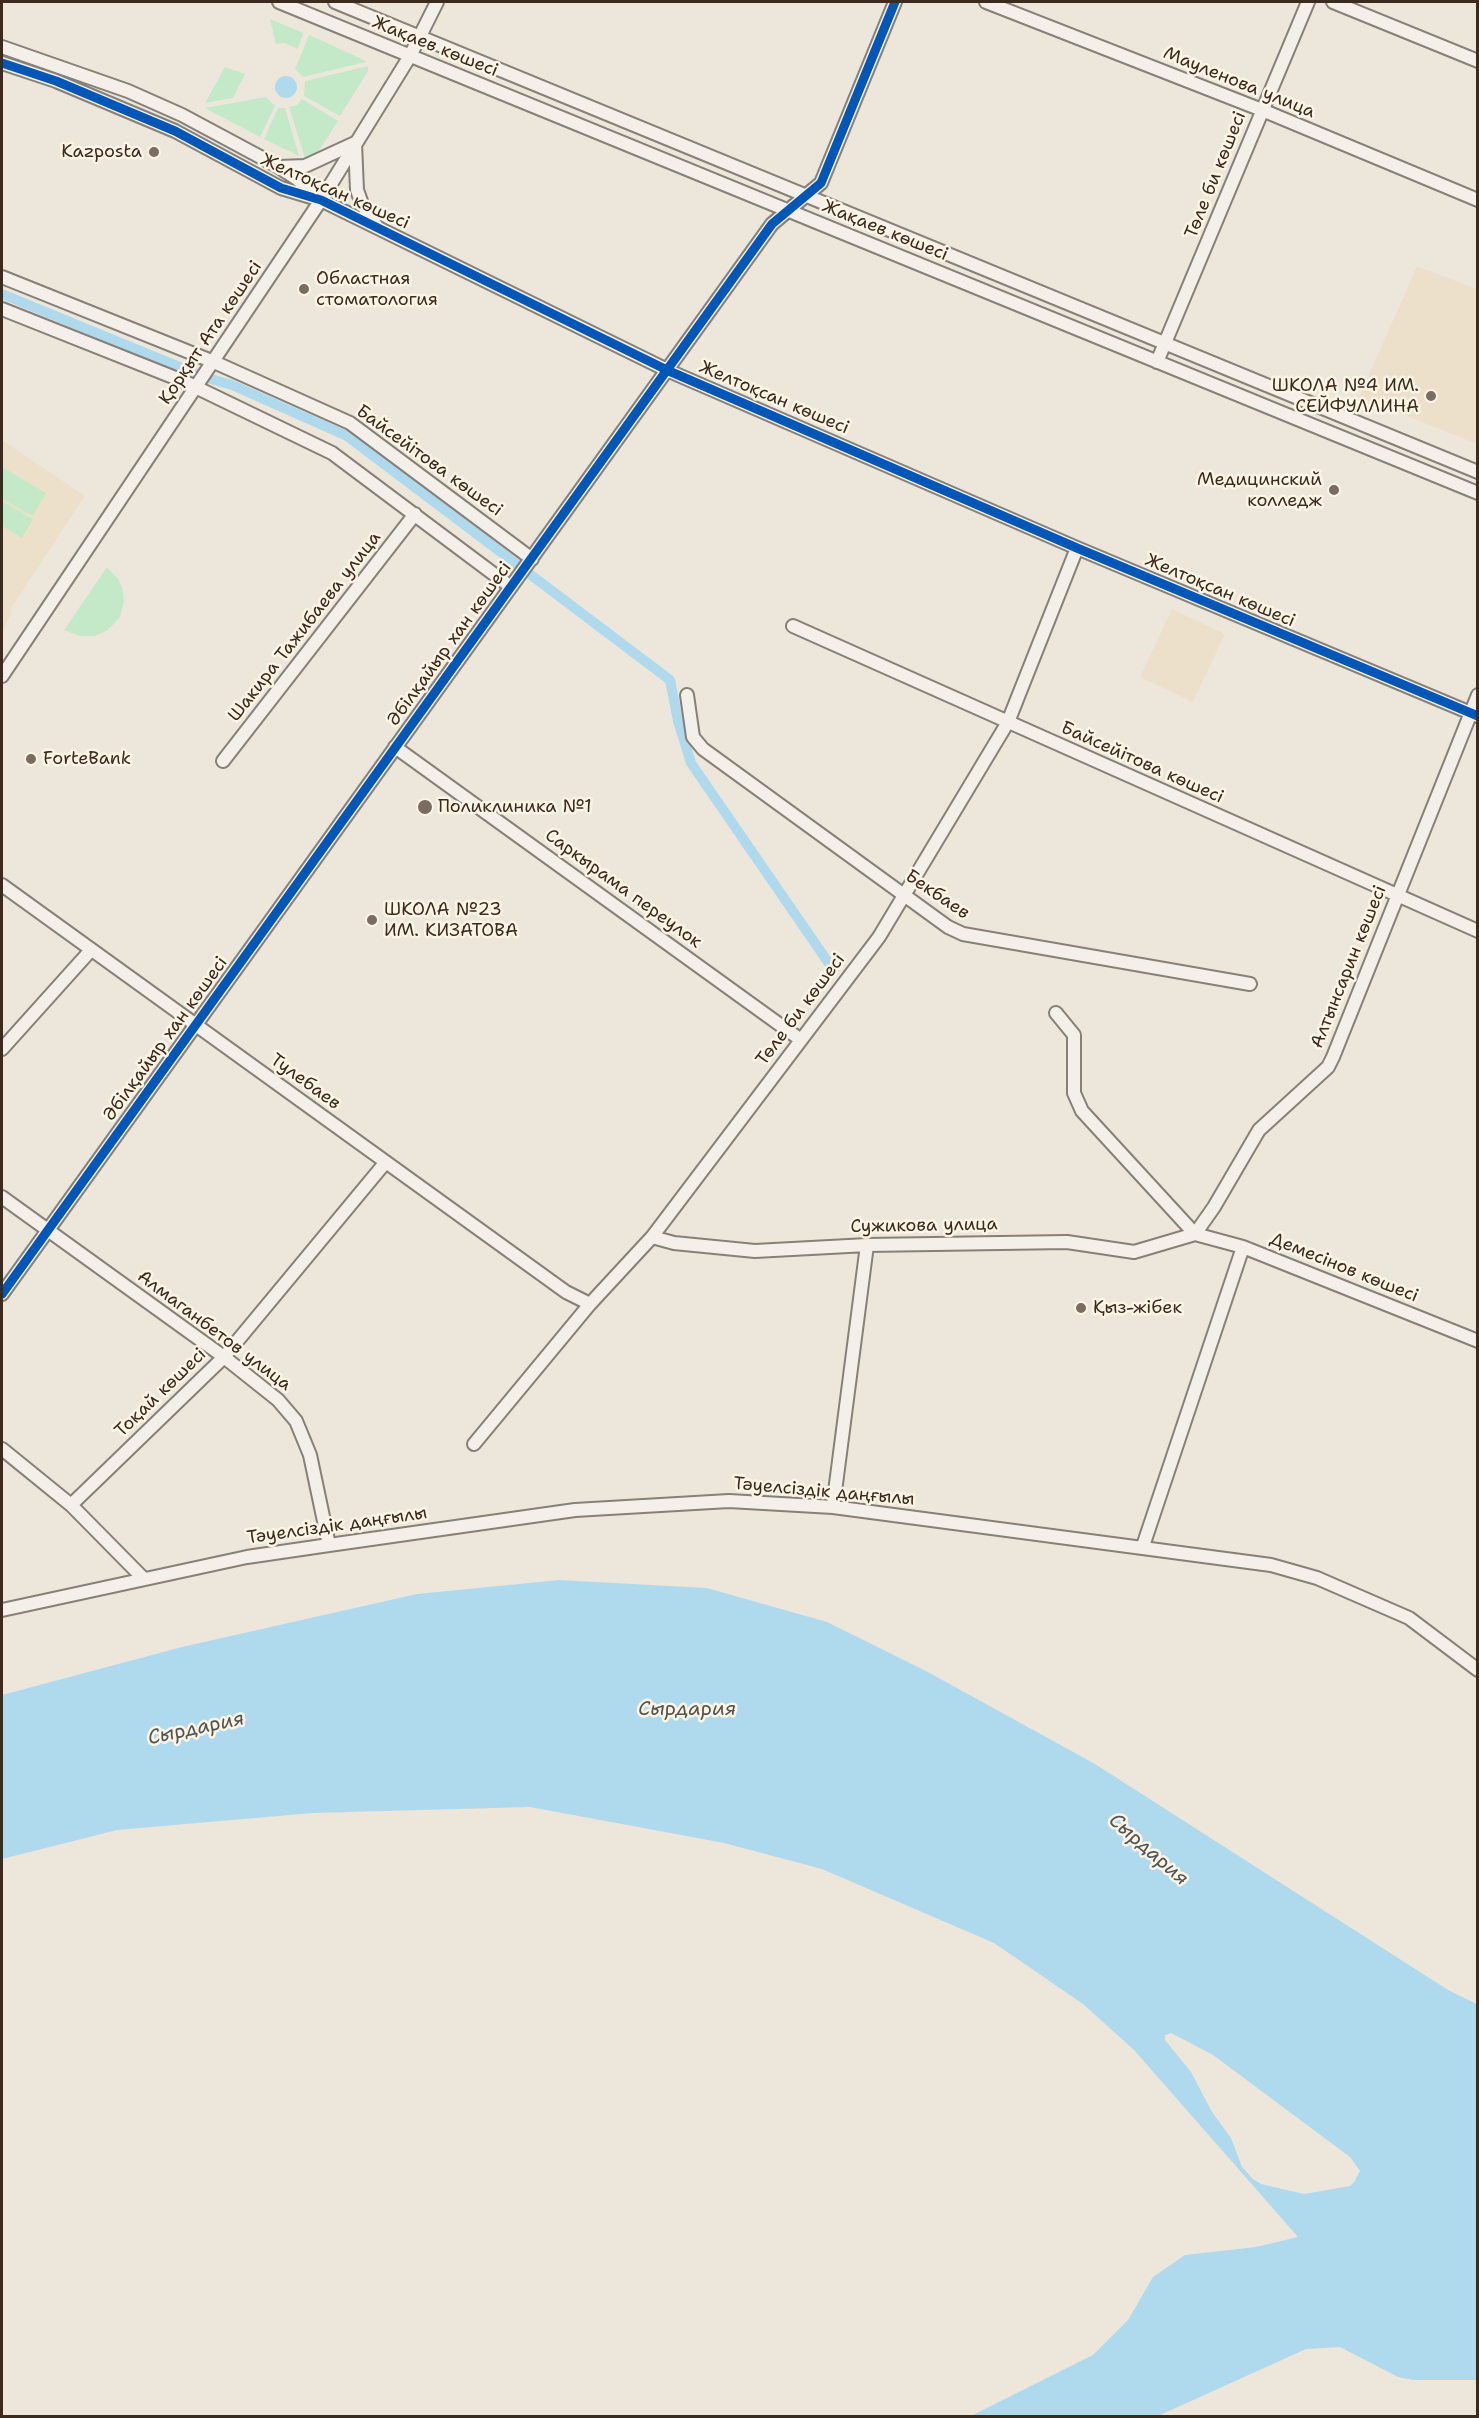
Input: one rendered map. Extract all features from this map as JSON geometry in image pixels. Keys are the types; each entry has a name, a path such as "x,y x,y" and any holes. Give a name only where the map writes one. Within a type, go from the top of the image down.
{"street":[{"name":"Жақаев көшесі","path":"279,2 1478,493"},
{"name":"Жақаев көшесі","path":"334,2 1478,472"},
{"name":"Қорқыт Ата көшесі","path":"2,674 321,200 354,143 410,56 437,2"},
{"name":"Әбілқайыр хан көшесі","path":"2,1294 395,747 669,371 772,224 821,183 895,2"},
{"name":"Мауленова улица","path":"986,2 1262,110 1478,200"},
{"name":"Төле би көшесі","path":"1157,362 1308,2"},
{"path":"1333,2 1478,61"},
{"name":"Желтоқсан көшесі","path":"2,46 128,91 182,115 297,179 321,200"},
{"name":"Желтоқсан көшесі","path":"2,63 56,81 176,131 281,188 321,200 669,371 1077,548 1474,715"},
{"path":"279,168 305,166 354,143 357,190 362,204 378,228"},
{"name":"Байсейітова көшесі","path":"2,277 214,362 350,423 532,559"},
{"path":"2,309 196,388 332,453 511,587"},
{"name":"Шакира Тажибаева улица","path":"224,761 415,514"},
{"name":"Төле би көшесі","path":"474,1444 590,1304 652,1237 879,937 1008,722 1077,548"},
{"name":"Байсейітова көшесі","path":"793,626 1478,931"},
{"name":"Бекбаев","path":"687,695 693,737 703,749 904,895 963,934 1250,984"},
{"name":"Алтынсарин көшесі","path":"1195,1234 1214,1207 1259,1130 1328,1067 1474,715 1478,695"},
{"name":"Саркырама переулок","path":"395,747 801,1040"},
{"name":"Тулебаев","path":"2,885 566,1292 590,1304"},
{"path":"2,1049 91,950"},
{"path":"1056,1013 1074,1035 1074,1093 1082,1111 1195,1234"},
{"name":"Тоқай көшесі","path":"71,1505 224,1357 385,1163"},
{"name":"Алмаганбетов улица","path":"2,1197 224,1357 278,1400 297,1421 310,1455 329,1545"},
{"name":"Сужикова улица","path":"652,1237 674,1243 755,1251 867,1245 1067,1242 1134,1252 1195,1234"},
{"name":"Демесінов көшесі","path":"1195,1234 1243,1247 1478,1341"},
{"path":"833,1507 867,1245"},
{"path":"1143,1546 1243,1247"},
{"path":"2,1449 71,1505 143,1578"},
{"name":"Тәуелсіздік даңғылы","path":"2,1610 247,1557 575,1510 729,1502 833,1507 1143,1546 1271,1565 1317,1578 1409,1618 1478,1670"}],"shaded area":[{"path":"1417,266 1477,289 1477,444 1359,397"},
{"path":"2,440 85,496 10,610 12,612 3,631"},
{"path":"1172,609 1225,634 1193,702 1140,677"}],"green space":[{"path":"270,19 303,33 298,49 285,43 276,44"},
{"path":"309,35 366,62 303,77 295,69"},
{"path":"368,66 368,71 340,116 304,96 305,81"},
{"path":"225,67 245,74 233,98 205,103"},
{"path":"266,97 275,106 260,137 205,108"},
{"path":"302,99 338,121 318,152 305,158 289,107 297,105"},
{"path":"278,108 285,108 299,156 264,139"},
{"path":"2,467 46,493 33,516 2,499"},
{"path":"2,501 33,519 22,538 2,526"},
{"path":"107,567 118,579 123,590 124,601 120,617 108,630 95,636 80,636 64,630"}],"water":[{"path":"286,76 294,79 297,87 294,95 286,98 278,95 275,87 278,79"},
{"name":"Сырдария","path":"559,1580 707,1588 827,1622 926,1671 1095,1764 1448,1990 1477,2004 1477,2380 1413,2380 1398,2377 1340,2347 1306,2349 1158,2416 971,2416 1093,2355 1128,2320 1153,2277 1185,2255 1256,2247 1298,2237 1134,2050 1083,2004 994,1943 822,1869 724,1843 530,1807 313,1813 117,1830 2,1859 2,1695 182,1647 417,1594","holes":["1171,2033 1213,2055 1350,2157 1360,2171 1354,2182 1350,2186 1304,2194 1261,2184 1253,2179 1242,2167 1231,2138 1212,2112 1191,2072 1165,2040 1165,2035"]}],"waterway":[{"path":"2,294 204,377 232,385 347,436 670,680 678,721 691,763 830,965"}],"cycle path":[{"path":"2,1294 772,224 821,183 895,2"},
{"path":"2,63 56,81 175,131 281,188 321,200 669,371 1077,548 1478,716"}],"place":[{"name":"Kazposta","path":"154,152"},
{"name":"Областная стоматология","path":"304,289"},
{"name":"ШКОЛА №4 ИМ. СЕЙФУЛЛИНА","path":"1431,396"},
{"name":"Медицинский колледж","path":"1334,490"},
{"name":"ForteBank","path":"31,759"},
{"name":"Поликлиника №1","path":"425,807"},
{"name":"ШКОЛА №23 ИМ. КИЗАТОВА","path":"372,920"},
{"name":"Қыз-жібек","path":"1081,1308"}]}
